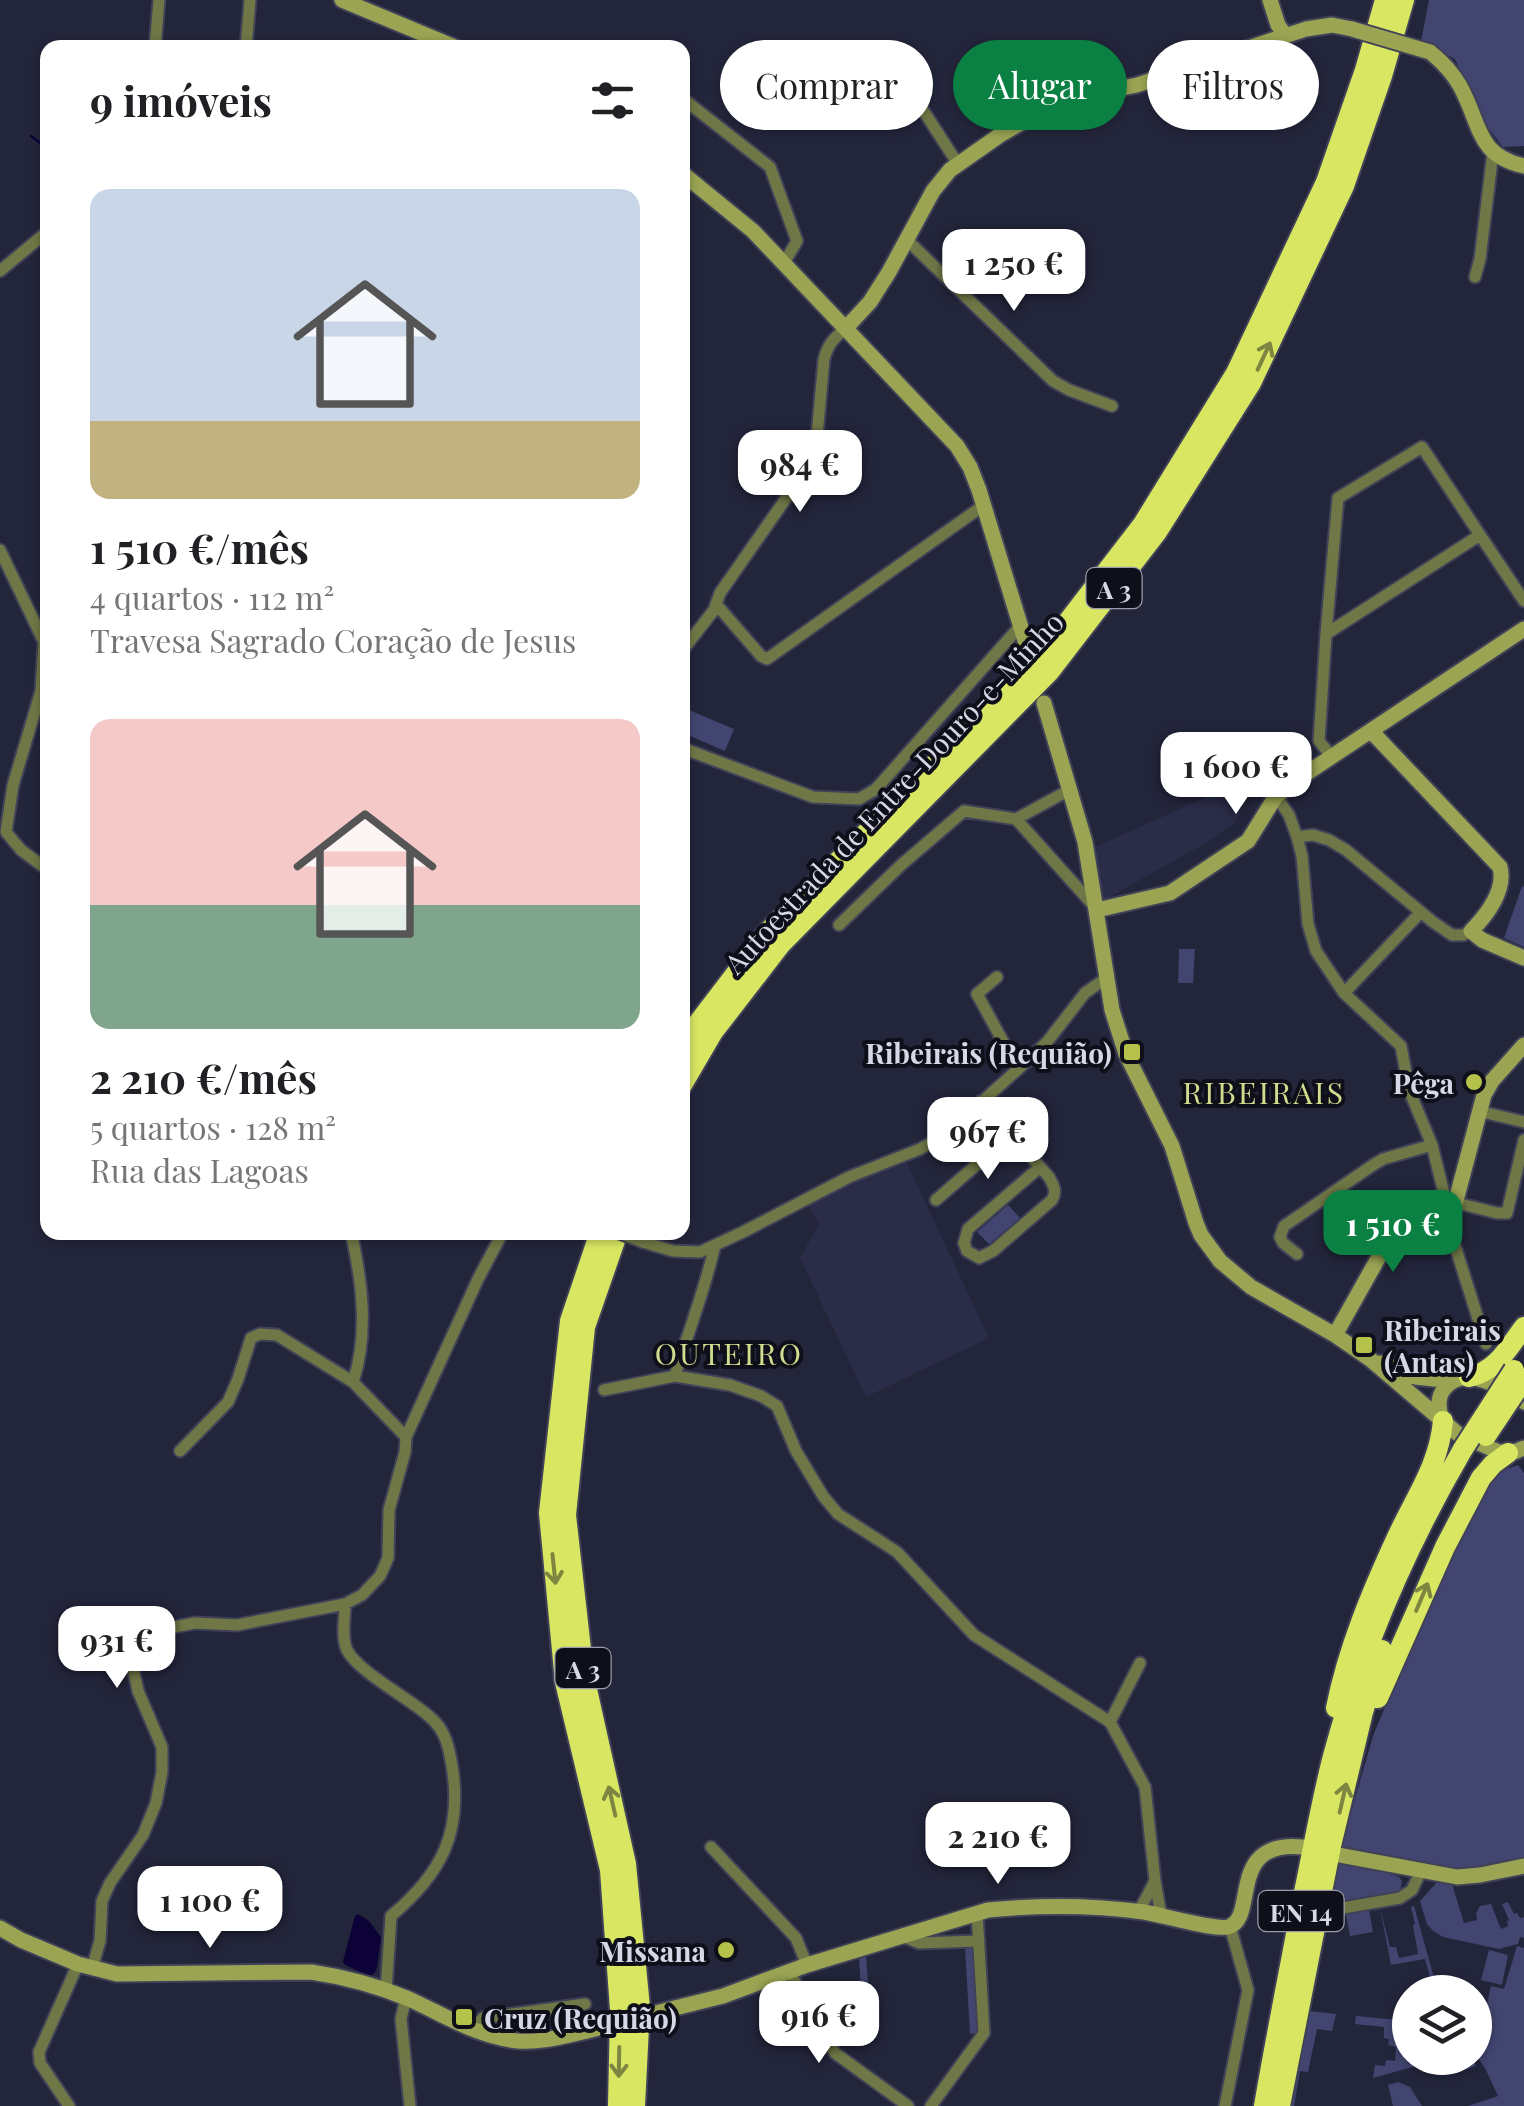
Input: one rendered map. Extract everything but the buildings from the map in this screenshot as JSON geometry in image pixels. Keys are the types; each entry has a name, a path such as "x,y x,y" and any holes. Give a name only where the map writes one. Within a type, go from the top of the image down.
{"highway":[{"name":"Autoestrada de Entre-Douro-e-Minho","path":"690,1035 766,934 1039,659 1143,524 1236,373 1326,182 1365,70 1384,0"},
{"name":"Autoestrada de Entre-Douro-e-Minho","path":"690,1071 713,1032 781,944 1050,671 1157,532 1251,383 1344,186 1404,0"},
{"name":"A 3","path":"597,1240 570,1322 549,1513 565,1682 610,1870 620,2010 618,2106"},
{"name":"A 3","path":"614,1240 585,1328 566,1515 584,1676 626,1864 640,2007 635,2106"},
{"path":"1461,1379 1486,1372 1497,1363 1524,1327"},
{"name":"EN 14","path":"1264,2106 1312,1855 1344,1752 1394,1618 1469,1452 1521,1368"},
{"path":"1344,1752 1336,1711 1351,1648 1400,1530 1436,1460 1442,1420"},
{"path":"1344,1752 1486,1471 1519,1453"},
{"name":"EN 14","path":"1280,2106 1324,1883 1344,1752"}],"main road":[{"path":"342,0 438,40"},
{"path":"1270,0 1278,26 1286,35"},
{"path":"846,328 880,287 933,191 950,170 1000,135 1050,106 1137,85 1286,35 1332,25 1430,52 1452,72 1478,131 1493,152 1524,166"},
{"path":"690,180 753,231 957,446 970,467 984,505 1030,657"},
{"path":"1097,910 1170,893 1248,841 1276,796 1524,629"},
{"path":"1044,703 1085,842 1120,1039 1172,1146 1201,1235 1220,1261 1250,1286 1370,1358 1458,1434 1500,1452 1519,1453"},
{"path":"1371,731 1500,867 1500,890 1471,930 1482,940 1524,958"},
{"path":"1336,1336 1394,1230 1401,1224 1452,1208 1478,1110 1492,1081 1524,1045"},
{"path":"1370,1358 1415,1377 1485,1381 1524,1402"},
{"path":"1442,1420 1442,1392 1461,1379"},
{"path":"0,1928 85,1966 117,1974 311,1972 342,1976 406,1998 494,2037 546,2040 723,1996 976,1912 1056,1907 1139,1912 1218,1926 1233,1924 1242,1908 1255,1862 1274,1849 1303,1847"},
{"path":"1339,1855 1466,1877 1524,1866"}],"street":[{"path":"156,40 159,0"},
{"path":"247,40 250,0"},
{"path":"690,104 770,168 798,242 784,263"},
{"path":"933,126 958,164"},
{"path":"1475,277 1493,152"},
{"path":"0,271 40,238"},
{"path":"906,238 1053,381 1112,406"},
{"path":"690,640 796,484 817,436 824,358 828,346 846,328"},
{"path":"1331,756 1319,741 1338,498 1422,446 1524,601"},
{"path":"716,604 761,656 768,658 984,505"},
{"path":"1326,634 1480,536"},
{"path":"0,550 40,634"},
{"path":"690,751 813,797 859,799 876,788 1021,625"},
{"path":"40,693 13,785 6,832 40,864"},
{"path":"840,925 900,865 964,811 1016,819 1071,789"},
{"path":"1276,796 1298,836 1308,924 1321,961 1344,993 1401,1046 1409,1090 1432,1144 1452,1208 1450,1230 1486,1344"},
{"path":"1016,819 1097,910"},
{"path":"1298,836 1313,835 1346,850 1452,935 1471,930"},
{"path":"1344,993 1421,912"},
{"path":"997,977 977,994 1018,1069"},
{"path":"638,1240 674,1251 700,1252 849,1177 920,1150 1018,1069 1046,1042 1085,993 1108,977"},
{"path":"982,1101 1040,1167 1055,1187 1055,1194 986,1256 972,1255 964,1243 968,1229 1040,1167"},
{"path":"1478,1110 1524,1122"},
{"path":"936,1200 1012,1134"},
{"path":"1452,1208 1507,1213 1524,1140"},
{"path":"1297,1254 1280,1237 1284,1226 1373,1164 1432,1144"},
{"path":"353,1240 362,1310 362,1356 353,1382"},
{"path":"69,2106 40,2063 39,2052 100,1942 102,1901 143,1836 156,1803 162,1747 138,1691 133,1668 148,1632 194,1622 237,1625 346,1604 374,1584 388,1558 389,1510 406,1437 499,1240"},
{"path":"675,1376 716,1245"},
{"path":"180,1451 228,1402 250,1338 260,1334 276,1335 353,1382 406,1437"},
{"path":"604,1390 675,1376 730,1385 777,1406 796,1451 838,1514 897,1552 974,1635 1110,1722 1145,1787 1162,1916"},
{"path":"346,1604 344,1646 352,1658 434,1720 448,1739 455,1787 453,1821 445,1853 418,1893 392,1916 386,1991"},
{"path":"1110,1722 1140,1662"},
{"path":"711,1846 796,1938 807,1966"},
{"path":"1343,1908 1400,1898 1412,1890 1421,1871"},
{"path":"1139,1912 1155,1881"},
{"path":"931,2106 984,2033 976,1912"},
{"path":"1225,2106 1248,1990 1233,1924"},
{"path":"902,1936 919,1944 979,1941"},
{"path":"790,1972 836,2053 908,2106"},
{"path":"406,1998 401,2019 410,2106"},
{"path":"472,2030 484,2018 585,2004"}],"shaded area":[{"path":"1429,0 1524,0 1524,146 1503,147 1485,124 1455,59 1421,41"},
{"path":"690,710 734,729 725,751 690,736"},
{"path":"1237,783 1247,804 1236,822 1103,901 1093,848"},
{"path":"1524,887 1524,947 1504,938"},
{"path":"1179,949 1195,949 1193,983 1178,983"},
{"path":"907,1163 989,1338 866,1397 800,1258 819,1224 807,1204 837,1186"},
{"path":"1008,1205 1020,1218 989,1244 977,1232"},
{"path":"1518,1465 1524,1473 1524,1860 1454,1870 1341,1847 1373,1736 1447,1557 1494,1473"},
{"path":"1337,1861 1399,1877 1400,1893 1344,1904 1339,1916 1324,1919"},
{"path":"1438,1881 1452,1884 1464,1923 1477,1920 1480,1906 1491,1904 1501,1929 1508,1926 1502,1904 1508,1902 1514,1914 1524,1917 1524,1938 1520,1937 1518,1944 1499,1949 1443,1937 1433,1931 1420,1901"},
{"path":"1414,1906 1433,1975 1429,1975 1425,1959 1391,1965 1380,1908 1390,1947 1396,1947 1399,1958 1418,1954 1411,1907"},
{"path":"1369,1910 1373,1932 1350,1936 1346,1914"},
{"path":"358,1914 381,1937 377,1968 368,1976 343,1961"},
{"path":"1517,1946 1524,1948 1524,2106 1468,2106 1498,2096 1488,2075 1492,2075 1492,1986 1504,1989"},
{"path":"975,1947 981,2033 970,2034 965,1948"},
{"path":"1489,1950 1508,1955 1502,1985 1492,1983 1492,1975 1482,1975"},
{"path":"866,1954 872,2041 864,2041 859,1957"},
{"path":"1309,2011 1336,2014 1332,2031 1317,2029 1308,2072 1300,2071 1294,2106 1289,2106"},
{"path":"1356,2016 1392,2019 1392,2046 1384,2038 1384,2027 1355,2024"},
{"path":"1386,2060 1392,2061 1392,2073 1373,2078 1375,2065 1385,2066"},
{"path":"1398,2082 1410,2087 1422,2106 1393,2106 1388,2085"}],"waterway":[{"path":"31,136 40,143"}],"place":[{"name":"Ribeirais (Requião)","path":"1132,1052"},
{"name":"Pêga","path":"1474,1082"},
{"name":"Ribeirais (Antas)","path":"1364,1345"},
{"name":"Missana","path":"726,1950"},
{"name":"Cruz (Requião)","path":"464,2017"}],"district":[{"name":"RIBEIRAIS","path":"1264,1092"},
{"name":"OUTEIRO","path":"729,1353"}]}
